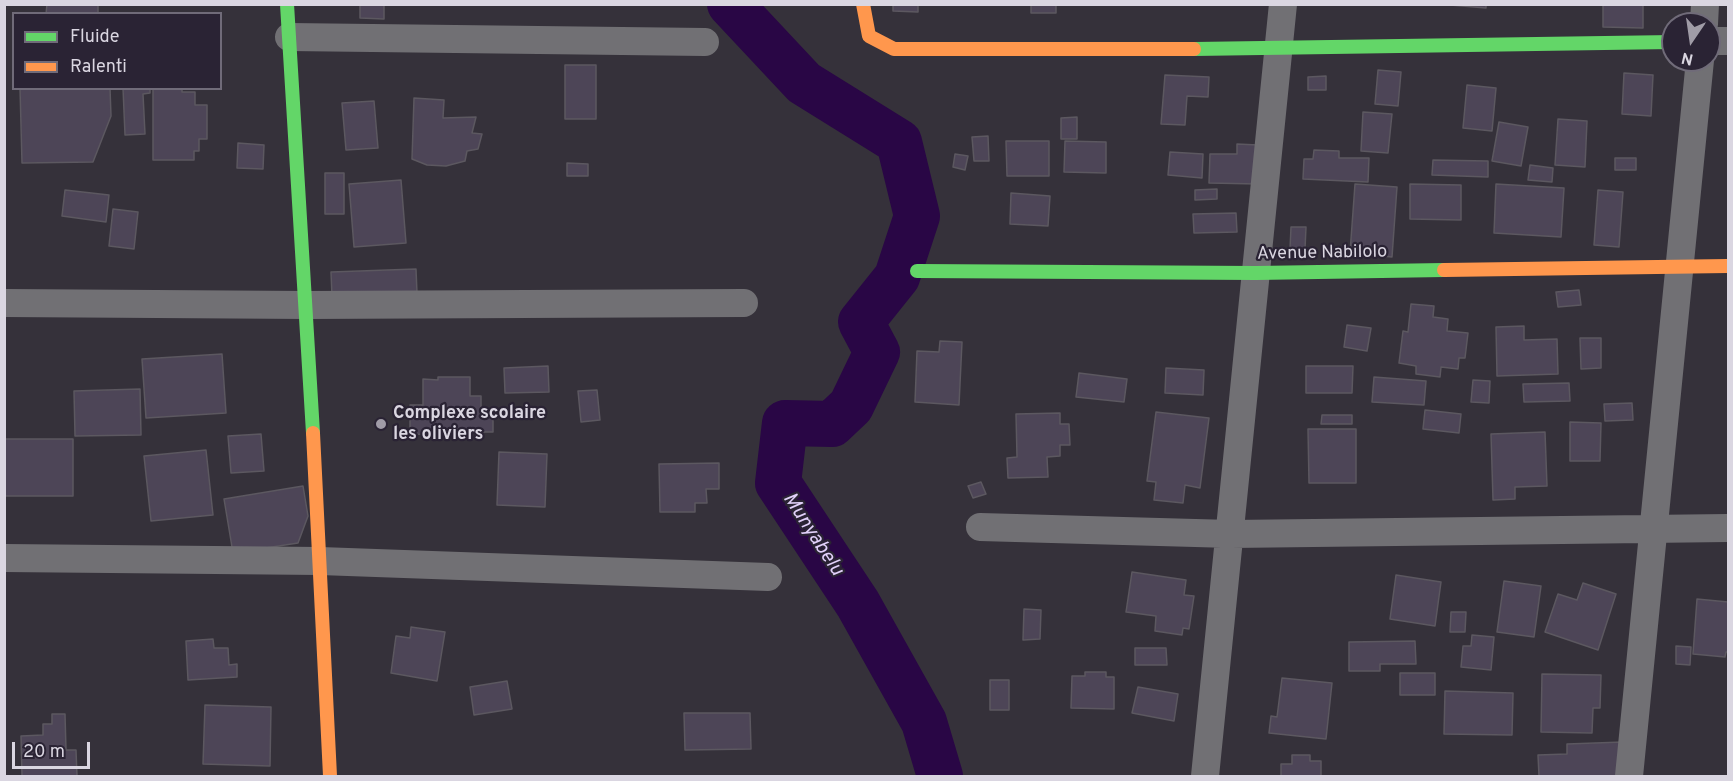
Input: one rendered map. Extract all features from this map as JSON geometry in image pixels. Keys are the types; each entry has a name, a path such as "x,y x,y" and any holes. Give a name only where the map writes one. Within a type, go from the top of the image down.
{"street":[{"path":"287,4 307,305 330,777"},
{"path":"862,4 869,36 894,49 1280,49 1661,42"},
{"path":"1205,777 1283,4"},
{"path":"289,37 705,42"},
{"path":"1629,777 1699,72"},
{"name":"Avenue Nabilolo","path":"917,271 1256,273 1728,266"},
{"path":"4,303 307,305 744,303"},
{"path":"980,526 1230,534 1728,528"},
{"path":"4,558 320,561 768,577"}],"building":[{"path":"47,4 98,4 98,12 46,12"},
{"path":"360,4 384,4 384,19 360,18"},
{"path":"893,4 918,4 918,12 893,11"},
{"path":"1031,4 1056,4 1056,13 1031,13"},
{"path":"1438,4 1486,4 1486,8"},
{"path":"1603,4 1643,4 1643,28 1603,27"},
{"path":"565,65 596,65 596,119 565,119"},
{"path":"1378,70 1401,72 1398,106 1375,104"},
{"path":"1624,73 1653,75 1651,116 1622,114"},
{"path":"1165,75 1209,77 1208,97 1187,96 1185,125 1161,124"},
{"path":"1326,76 1326,90 1308,90 1308,77"},
{"path":"1467,85 1496,88 1492,131 1463,128"},
{"path":"20,90 110,90 111,116 93,162 22,163"},
{"path":"123,90 150,90 150,93 143,94 145,134 125,135"},
{"path":"153,90 195,92 195,105 207,105 207,139 199,139 199,151 194,151 194,160 153,160"},
{"path":"414,98 444,100 443,118 476,117 472,133 482,134 478,149 467,151 465,161 446,166 427,165 412,159"},
{"path":"374,101 378,148 346,150 342,103"},
{"path":"1363,112 1392,114 1388,153 1361,151"},
{"path":"1077,117 1077,139 1061,139 1061,118"},
{"path":"1558,119 1587,121 1585,167 1555,165"},
{"path":"1499,122 1528,127 1521,166 1492,161"},
{"path":"988,136 989,161 974,161 972,137"},
{"path":"1006,141 1049,141 1049,176 1007,176"},
{"path":"1065,141 1106,142 1106,173 1064,172"},
{"path":"238,143 264,145 263,169 237,168"},
{"path":"1237,144 1258,145 1258,184 1209,183 1210,154 1237,154"},
{"path":"1314,150 1339,151 1339,158 1369,158 1368,182 1303,179 1304,159 1313,159"},
{"path":"1170,152 1203,154 1202,178 1168,175"},
{"path":"955,154 968,156 965,170 953,167"},
{"path":"1615,158 1636,158 1636,170 1615,170"},
{"path":"1433,160 1488,161 1488,177 1432,175"},
{"path":"567,163 588,164 588,176 567,176"},
{"path":"1530,165 1553,168 1552,182 1528,180"},
{"path":"325,173 344,173 344,214 325,214"},
{"path":"401,180 406,243 354,247 349,184"},
{"path":"1355,184 1397,187 1392,257 1350,253"},
{"path":"1410,184 1461,185 1461,220 1410,219"},
{"path":"1496,184 1564,188 1561,237 1494,233"},
{"path":"1217,189 1217,199 1195,200 1195,190"},
{"path":"65,190 109,195 106,222 62,216"},
{"path":"1598,190 1623,192 1619,247 1594,245"},
{"path":"1011,193 1050,196 1048,226 1010,224"},
{"path":"113,209 138,212 134,249 109,246"},
{"path":"1236,213 1237,232 1194,233 1193,214"},
{"path":"1291,227 1306,227 1305,249 1290,249"},
{"path":"416,269 417,293 332,296 331,272"},
{"path":"1579,290 1581,305 1558,307 1556,292"},
{"path":"1411,304 1434,306 1433,317 1448,319 1447,331 1468,333 1465,358 1459,358 1458,369 1441,367 1440,377 1416,374 1416,366 1399,363 1403,331 1408,332"},
{"path":"1347,325 1371,328 1367,351 1344,347"},
{"path":"1524,326 1524,340 1557,339 1558,374 1497,376 1496,327"},
{"path":"1580,338 1601,338 1601,368 1581,369"},
{"path":"940,341 962,342 959,405 915,402 917,351 939,352"},
{"path":"222,354 226,413 146,418 142,359"},
{"path":"548,366 549,392 505,393 504,368"},
{"path":"1306,366 1353,366 1352,393 1306,393"},
{"path":"1166,368 1204,370 1203,395 1165,393"},
{"path":"1079,373 1127,379 1124,402 1076,397"},
{"path":"438,377 470,377 470,396 481,396 481,410 493,410 493,432 469,432 469,435 410,434 410,405 423,405 423,379 438,380"},
{"path":"1374,377 1426,381 1424,405 1372,402"},
{"path":"1473,380 1490,381 1489,403 1471,402"},
{"path":"1569,383 1570,401 1524,402 1523,384"},
{"path":"140,389 141,435 75,436 74,391"},
{"path":"597,390 600,420 581,422 578,391"},
{"path":"1632,403 1633,420 1605,421 1604,404"},
{"path":"1425,410 1461,414 1459,433 1423,429"},
{"path":"1156,412 1209,418 1200,488 1185,485 1183,503 1154,500 1156,482 1147,481"},
{"path":"1060,413 1060,424 1069,424 1070,445 1060,445 1060,456 1047,457 1048,477 1008,478 1007,458 1017,457 1016,414"},
{"path":"1322,415 1352,415 1352,424 1321,424"},
{"path":"1570,422 1601,423 1600,461 1570,461"},
{"path":"1308,429 1356,429 1356,483 1309,483"},
{"path":"1545,432 1547,486 1515,487 1515,499 1493,500 1491,434"},
{"path":"261,434 264,471 231,473 228,436"},
{"path":"4,439 73,439 73,496 4,496"},
{"path":"206,450 213,515 151,521 144,456"},
{"path":"499,452 547,454 545,507 497,505"},
{"path":"719,463 719,489 706,489 707,503 695,503 695,512 660,512 659,464"},
{"path":"981,482 986,494 973,498 968,486"},
{"path":"303,486 308,516 298,543 233,553 224,499"},
{"path":"1132,572 1186,580 1184,595 1194,596 1189,629 1183,628 1182,635 1155,631 1156,616 1126,612"},
{"path":"1396,575 1441,582 1435,626 1390,619"},
{"path":"1504,581 1541,586 1534,637 1497,632"},
{"path":"1583,583 1616,594 1598,650 1545,632 1558,594 1577,600"},
{"path":"1697,599 1728,602 1728,652 1725,657 1693,654"},
{"path":"1024,609 1041,610 1040,639 1023,640"},
{"path":"1451,612 1466,612 1465,632 1450,632"},
{"path":"411,627 445,632 437,681 391,673 396,636 410,638"},
{"path":"1472,635 1494,637 1491,670 1461,667 1463,646 1471,646"},
{"path":"213,639 214,648 228,648 229,665 237,664 237,677 188,680 186,641"},
{"path":"1415,641 1416,664 1380,664 1380,671 1349,671 1349,642"},
{"path":"1676,646 1691,647 1690,665 1676,664"},
{"path":"1135,648 1166,648 1167,665 1135,665"},
{"path":"1085,672 1106,672 1106,677 1114,677 1114,709 1071,708 1072,676 1085,676"},
{"path":"1400,673 1435,673 1435,695 1400,695"},
{"path":"1542,674 1601,675 1600,708 1593,708 1592,733 1541,732"},
{"path":"1282,678 1332,683 1326,739 1269,733 1271,716 1277,717"},
{"path":"990,680 1009,680 1009,710 990,710"},
{"path":"507,681 512,709 474,715 470,687"},
{"path":"1138,687 1178,694 1174,721 1132,713"},
{"path":"1445,691 1513,693 1512,735 1444,734"},
{"path":"205,705 271,707 270,766 203,764"},
{"path":"684,713 750,713 751,749 685,750"},
{"path":"52,714 65,714 66,750 76,750 77,776 22,776 21,736 43,735 43,724 52,724"},
{"path":"1623,742 1624,776 1539,776 1538,755 1567,754 1567,744"},
{"path":"1292,755 1310,755 1310,761 1321,761 1321,776 1281,776 1281,764 1292,764"}],"waterway":[{"name":"Munyabelu","path":"730,4 804,83 899,142 917,216 897,277 861,322 877,352 851,406 832,424 785,423 778,483 858,604 924,722 940,776"}],"traffic: fast":[{"path":"287,4 313,433"},
{"path":"1194,49 1661,42"},
{"path":"917,271 1256,273 1444,270"}],"traffic: slow":[{"path":"863,4 869,36 894,49 1194,49"},
{"path":"1444,270 1728,266"},
{"path":"313,433 330,776"}],"place":[{"name":"Complexe scolaire les oliviers","path":"381,424"}]}
